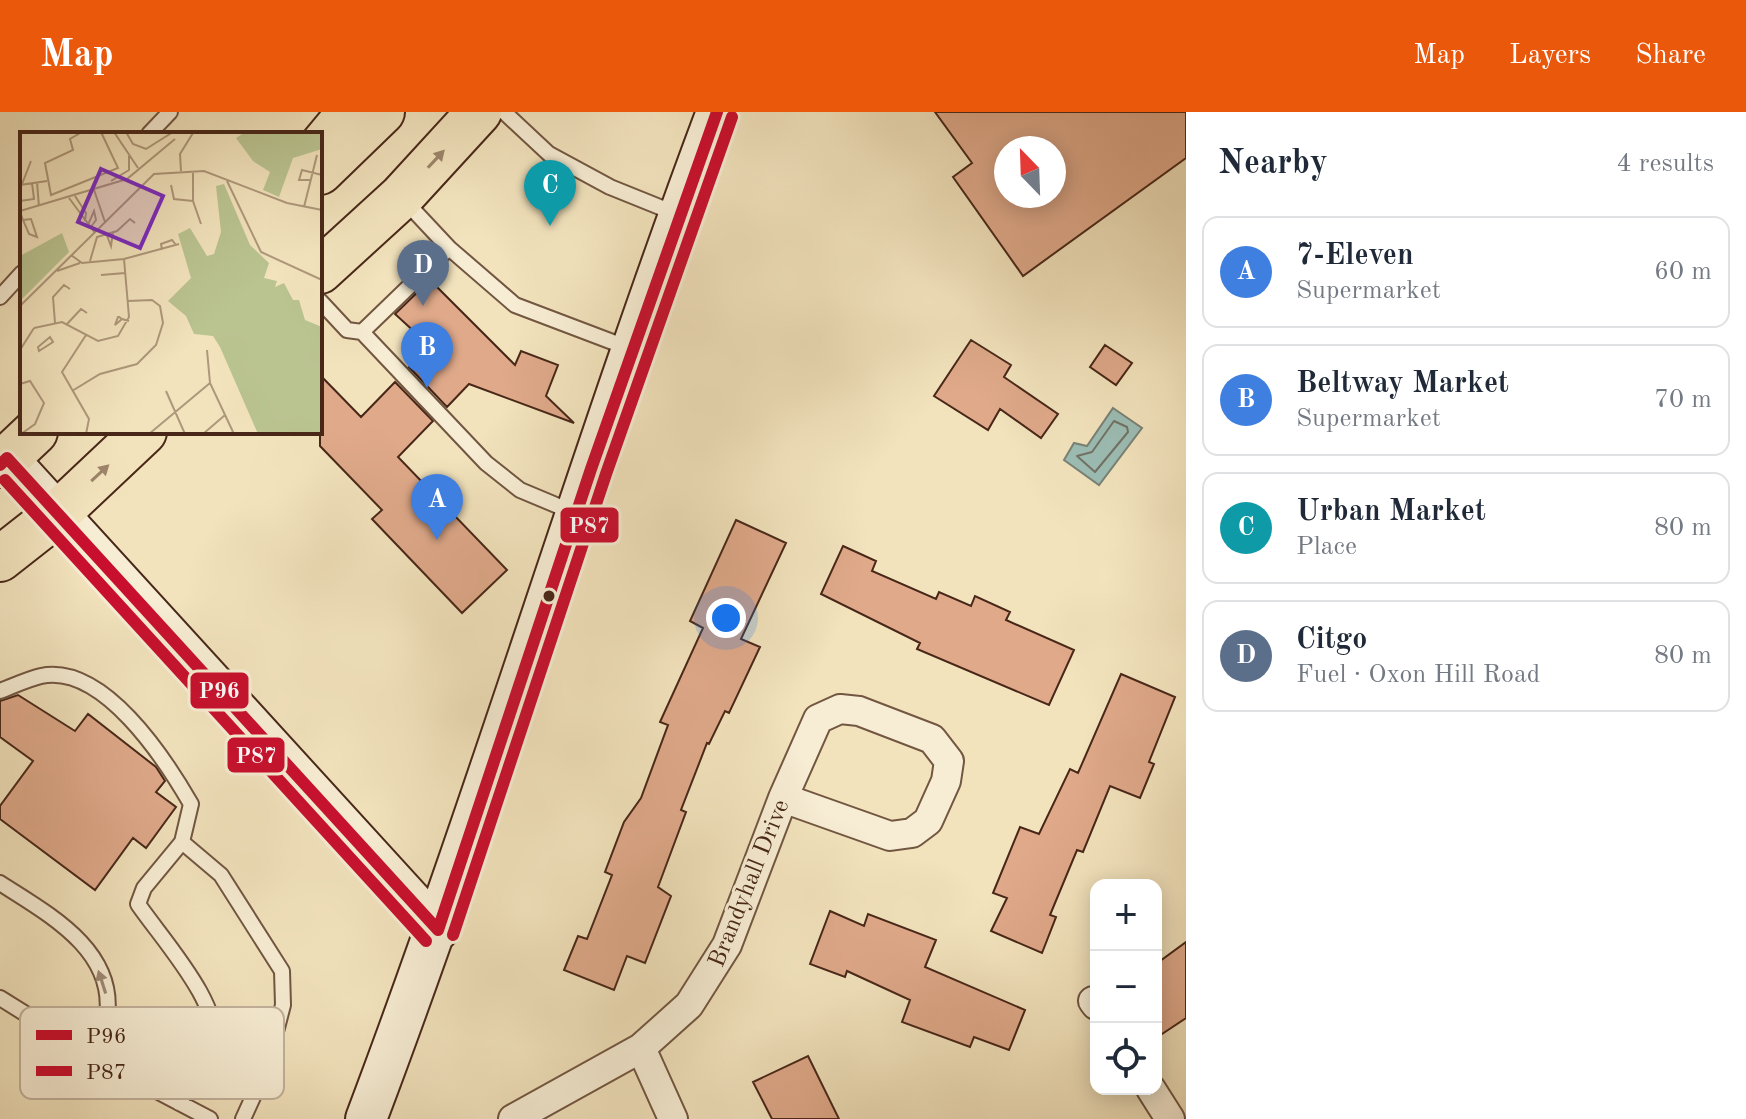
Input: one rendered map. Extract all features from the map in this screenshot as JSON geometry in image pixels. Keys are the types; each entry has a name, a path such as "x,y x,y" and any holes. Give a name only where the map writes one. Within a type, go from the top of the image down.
{"main road":[{"path":"322,146 350,112"},
{"path":"322,170 382,112"},
{"path":"322,269 401,197 479,112"},
{"path":"366,1119 438,930 576,513 717,112"},
{"path":"0,559 56,515 142,434"},
{"path":"14,451 56,515 438,930"}],"street":[{"name":"Brandyhall Drive","path":"520,1117 641,1048 689,1005 710,977 727,945 783,798 815,724 840,709 859,711 932,739 949,761 946,781 928,821 912,833 890,836 783,798"},
{"path":"641,1048 673,1119"},
{"path":"1155,1095 1170,1119"}],"lane":[{"path":"151,132 170,112"},
{"path":"504,112 549,154 610,187 679,215"},
{"path":"401,197 449,248 515,305 632,349"},
{"path":"362,332 449,248"},
{"path":"0,297 20,275"},
{"path":"322,303 347,330 362,332 486,463 520,490 576,513"},
{"path":"0,691 44,675 74,678 111,699 164,759 191,804 182,842 144,888 138,904 208,1007"},
{"path":"182,842 221,875 282,971 282,1007"},
{"path":"0,883 69,928 87,948 101,976 107,1007"},
{"path":"0,998 20,1010"},
{"path":"172,1099 210,1119"},
{"path":"179,1103 181,1099"},
{"path":"243,1119 252,1099"}],"water":[{"path":"1113,408 1142,428 1099,485 1064,460 1074,443 1087,446"}],"building":[{"path":"935,112 1186,112 1186,158 1023,276 953,177 972,163"},
{"path":"430,280 515,365 521,351 558,365 546,396 574,423 469,384 447,407 409,367 430,346 395,314"},
{"path":"971,340 1011,365 1004,377 1058,414 1041,438 1000,409 988,430 934,396"},
{"path":"1105,345 1132,363 1116,385 1090,367"},
{"path":"322,377 361,417 395,382 433,421 398,457 507,570 462,613 372,519 382,510 320,446"},
{"path":"736,520 786,543 741,639 760,647 729,713 725,711 707,743 681,810 686,812 658,887 671,896 645,963 627,956 614,990 564,970 578,936 587,939 612,875 605,872 624,822 641,798 668,725 660,722 703,628 690,621"},
{"path":"843,546 876,561 872,571 936,599 939,592 971,606 975,596 1010,612 1006,620 1074,650 1049,705 917,649 920,643 821,594"},
{"path":"1121,674 1175,697 1149,762 1154,764 1140,798 1110,786 1083,852 1077,850 1050,915 1056,917 1042,953 991,931 1007,898 993,893 1020,827 1039,834 1070,769 1078,773"},
{"path":"18,695 75,731 88,714 156,767 165,781 156,792 176,807 146,848 133,838 95,890 0,819 0,806 33,761 0,737 0,701"},
{"path":"830,911 864,926 868,914 936,940 925,967 1025,1010 1009,1050 974,1037 970,1047 902,1022 910,1000 847,971 845,977 810,964"},
{"path":"1186,942 1186,1018 1162,1034 1162,1023 1162,960"},
{"path":"808,1056 839,1119 772,1119 753,1082"}],"transit line":[{"name":"P96","path":"438,930 591,469 717,112"},
{"name":"P87","path":"453,935 606,474 732,117"},
{"name":"P96","path":"0,465 7,458 438,930"},
{"name":"P87","path":"5,480 426,941"}],"place":[{"name":"Urban Market","path":"550,226"},
{"name":"Citgo","path":"423,306"},
{"name":"Beltway Market","path":"427,388"},
{"name":"7-Eleven","path":"437,540"}]}
